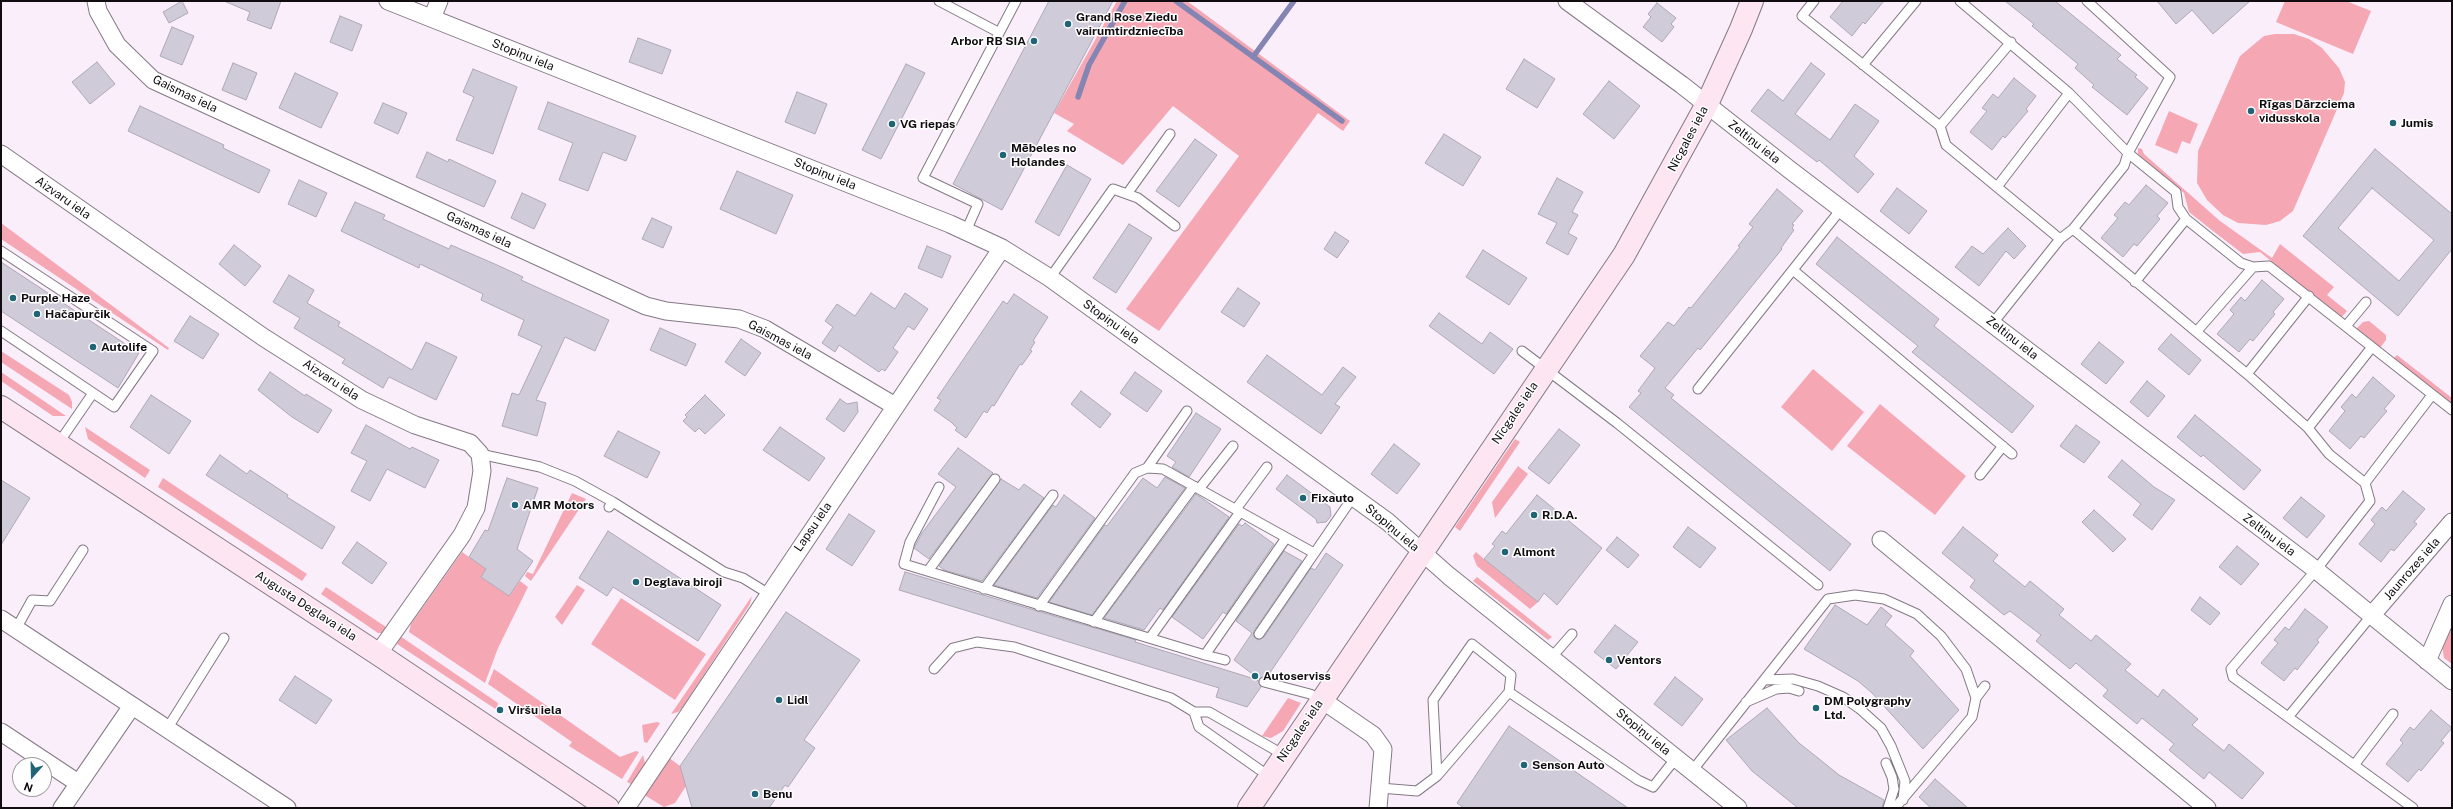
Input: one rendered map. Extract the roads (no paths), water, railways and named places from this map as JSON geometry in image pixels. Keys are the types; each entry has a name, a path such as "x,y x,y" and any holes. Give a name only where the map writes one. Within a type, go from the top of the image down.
{"street":[{"name":"Gaismas iela","path":"96,1 98,11 117,45 153,80 646,306 666,311 739,319 764,329 895,406"},
{"name":"Stopiņu iela","path":"388,1 966,231 1002,248 1050,278 1354,496 1388,522 1422,553 1551,658 1738,808"},
{"path":"432,18 439,1"},
{"name":"Zeltiņu iela","path":"1567,1 1707,104 2316,570 2452,681"},
{"name":"Nīcgales iela","path":"1249,808 1545,369 1624,255 1707,104 1742,29 1752,1"},
{"name":"Aizvaru iela","path":"1,154 263,337 362,400 415,425 470,443 480,454"},
{"name":"Lapsu iela","path":"626,808 1002,248"},
{"name":"Augusta Deglava iela","path":"1,407 378,654 608,808"},
{"path":"378,654 462,535 476,508 482,471 480,454"},
{"name":"Jaunrozes iela","path":"2371,616 2452,522"},
{"path":"1881,540 2207,808"},
{"path":"2427,661 2452,604"},
{"path":"1,619 287,808"},
{"path":"1322,700 1373,735 1383,749 1378,808"},
{"path":"62,808 132,706"},
{"path":"1,732 78,783"}],"lane":[{"path":"939,1 998,32"},
{"path":"966,231 978,204 923,178 998,32 1016,1"},
{"path":"1814,1 1802,16 1940,126 1946,145 2060,239"},
{"path":"1863,65 1916,1"},
{"path":"1960,1 2011,42 2070,93 2128,153 2176,192 2178,207 2186,219 2241,264 2254,267 2269,266 2452,410"},
{"path":"1994,323 2060,239 2073,229 2124,166 2128,153 2170,77 2087,1"},
{"path":"1940,126 2011,42"},
{"path":"1997,187 2070,93"},
{"path":"1127,194 1170,134"},
{"path":"1050,278 1113,189 1138,198 1175,226"},
{"path":"1698,389 1842,208"},
{"path":"2135,282 2186,219"},
{"path":"2073,229 2247,374 2308,428 2329,454 2365,483 2370,500 2316,570 2231,669 2233,677 2355,764 2413,808"},
{"path":"1,251 153,351 114,407 1,331"},
{"path":"2197,331 2254,267"},
{"path":"1793,270 2012,454"},
{"path":"2247,374 2309,296"},
{"path":"2346,326 2366,302"},
{"path":"2308,428 2372,347"},
{"path":"1522,351 1617,423 1818,585"},
{"path":"58,444 93,393"},
{"path":"2365,483 2432,395"},
{"path":"1147,468 1187,411"},
{"path":"1094,622 1196,488 1234,446"},
{"path":"1980,474 2003,446"},
{"path":"480,454 540,467 575,480 611,504 724,572 743,578 769,594"},
{"path":"1150,638 1267,467"},
{"path":"1039,606 1135,473 1147,468 1163,469 1314,553"},
{"path":"928,571 995,479"},
{"path":"939,487 910,542 904,564 1039,606 1225,660"},
{"path":"984,589 1053,495"},
{"path":"1259,634 1354,496"},
{"path":"1205,655 1286,538"},
{"path":"16,629 32,600 50,602 84,550"},
{"path":"1692,771 1828,599 1855,595 1884,600 1917,614 1941,636 1966,668 1976,698"},
{"path":"2289,716 2371,616"},
{"path":"1551,658 1572,634"},
{"path":"167,729 224,638"},
{"path":"934,669 953,648 977,642 1014,647 1171,698 1194,712 1209,712 1284,755"},
{"path":"1380,788 1417,791 1437,776 1510,692 1511,675 1472,644 1433,700 1437,776"},
{"path":"1764,680 1793,679 1818,686 1843,697 1860,709 1881,728 1891,746 1905,781 1903,800"},
{"path":"1264,682 1310,694 1322,700"},
{"path":"1895,808 1972,717 1976,698 1985,686"},
{"path":"1746,702 1776,689 1789,688 1799,691"},
{"path":"1510,692 1638,780 1653,787 1676,758"},
{"path":"1194,712 1199,727 1270,777"},
{"path":"2355,764 2393,714"},
{"path":"1886,763 1892,777 1894,789 1888,808"}],"waterway":[{"path":"1078,97 1089,65 1125,1"},
{"path":"1176,1 1342,121"},
{"path":"1253,57 1294,1"}],"place":[{"name":"Grand Rose Ziedu vairumtirdzniecība","path":"1068,24"},
{"name":"Arbor RB SIA","path":"1034,41"},
{"name":"Rīgas Dārzciema vidusskola","path":"2251,111"},
{"name":"Jumis","path":"2393,123"},
{"name":"VG riepas","path":"892,124"},
{"name":"Mēbeles no Holandes","path":"1003,155"},
{"name":"Purple Haze","path":"13,298"},
{"name":"Hačapurčik","path":"37,314"},
{"name":"Autolife","path":"93,347"},
{"name":"Fixauto","path":"1303,498"},
{"name":"AMR Motors","path":"515,505"},
{"name":"R.D.A.","path":"1534,515"},
{"name":"Almont","path":"1505,552"},
{"name":"Deglava biroji","path":"636,582"},
{"name":"Ventors","path":"1609,660"},
{"name":"Autoserviss","path":"1255,676"},
{"name":"Lidl","path":"779,700"},
{"name":"DM Polygraphy Ltd.","path":"1816,708"},
{"name":"Viršu iela","path":"500,710"},
{"name":"Senson Auto","path":"1524,765"},
{"name":"Benu","path":"755,794"}]}
